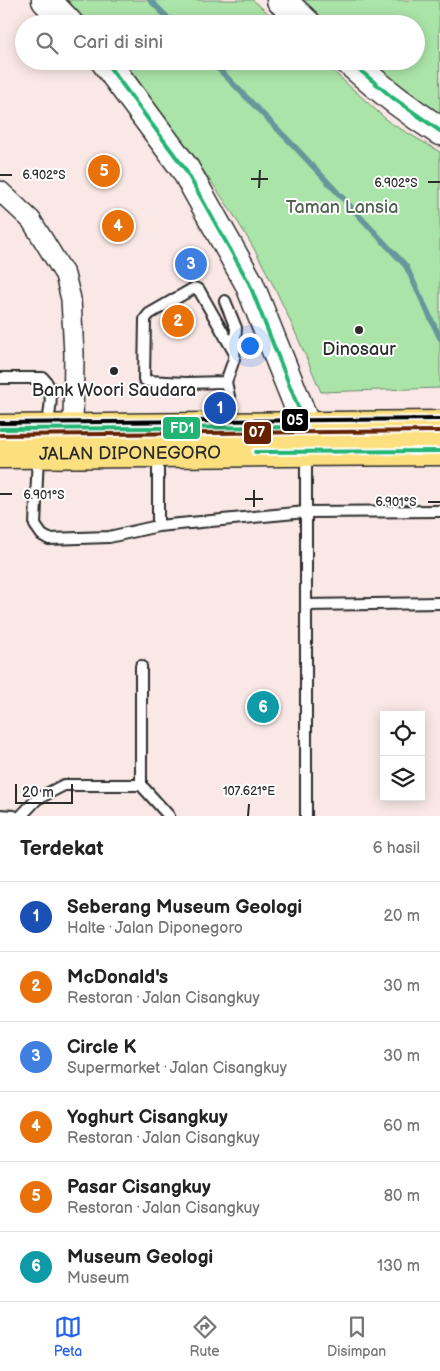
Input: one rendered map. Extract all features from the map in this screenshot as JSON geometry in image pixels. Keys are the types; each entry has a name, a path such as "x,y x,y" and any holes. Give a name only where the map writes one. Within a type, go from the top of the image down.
{"main road":[{"name":"JALAN DIPONEGORO","path":"0,429 158,453 306,440 440,425"},
{"name":"JALAN DIPONEGORO","path":"0,454 53,437 236,428 306,440 440,451"}],"street":[{"path":"46,0 60,15"},
{"path":"281,0 298,15"},
{"path":"112,70 185,169 249,283 306,440"},
{"path":"359,70 408,111 440,131"},
{"path":"0,191 31,220 65,275 72,299 74,354 53,437"}],"lane":[{"path":"226,382 186,383 147,382 144,380 145,319 149,314 197,288 234,352"},
{"path":"225,301 236,328 234,359 226,382 236,428"},
{"path":"0,378 43,378 49,383 53,437 35,525 42,535 49,539 109,537 158,526 306,512 440,511"},
{"path":"306,440 306,816"},
{"path":"158,453 158,526"},
{"path":"306,605 440,603"},
{"path":"141,666 141,785 169,816"},
{"path":"21,816 36,799 64,785 141,785"},
{"path":"0,815 14,816"}],"green space":[{"path":"68,0 253,0 270,15 80,15"},
{"path":"298,0 439,0 440,118 374,70 425,70 425,15 312,15"},
{"name":"Taman Lansia","path":"125,70 332,70 389,122 440,152 440,388 321,392 277,292 257,254 232,212 169,124"}],"waterway":[{"path":"150,0 165,15"},
{"path":"220,70 296,148 406,266 440,338"}],"transit line":[{"name":"FD1","path":"0,429 306,427 249,283 185,169 112,70"},
{"name":"FD1","path":"360,70 393,98 440,131"},
{"name":"05","path":"0,423 440,419"},
{"name":"07","path":"0,435 440,431"},
{"name":"FD1","path":"255,452 440,451"}],"place":[{"name":"Pasar Cisangkuy","path":"104,171"},
{"name":"Yoghurt Cisangkuy","path":"118,226"},
{"name":"Circle K","path":"191,264"},
{"name":"McDonald's","path":"178,321"},
{"name":"Dinosaur","path":"359,330"},
{"name":"Bank Woori Saudara","path":"114,371"},
{"name":"Seberang Museum Geologi","path":"220,408"},
{"name":"Museum Geologi","path":"263,707"}]}
